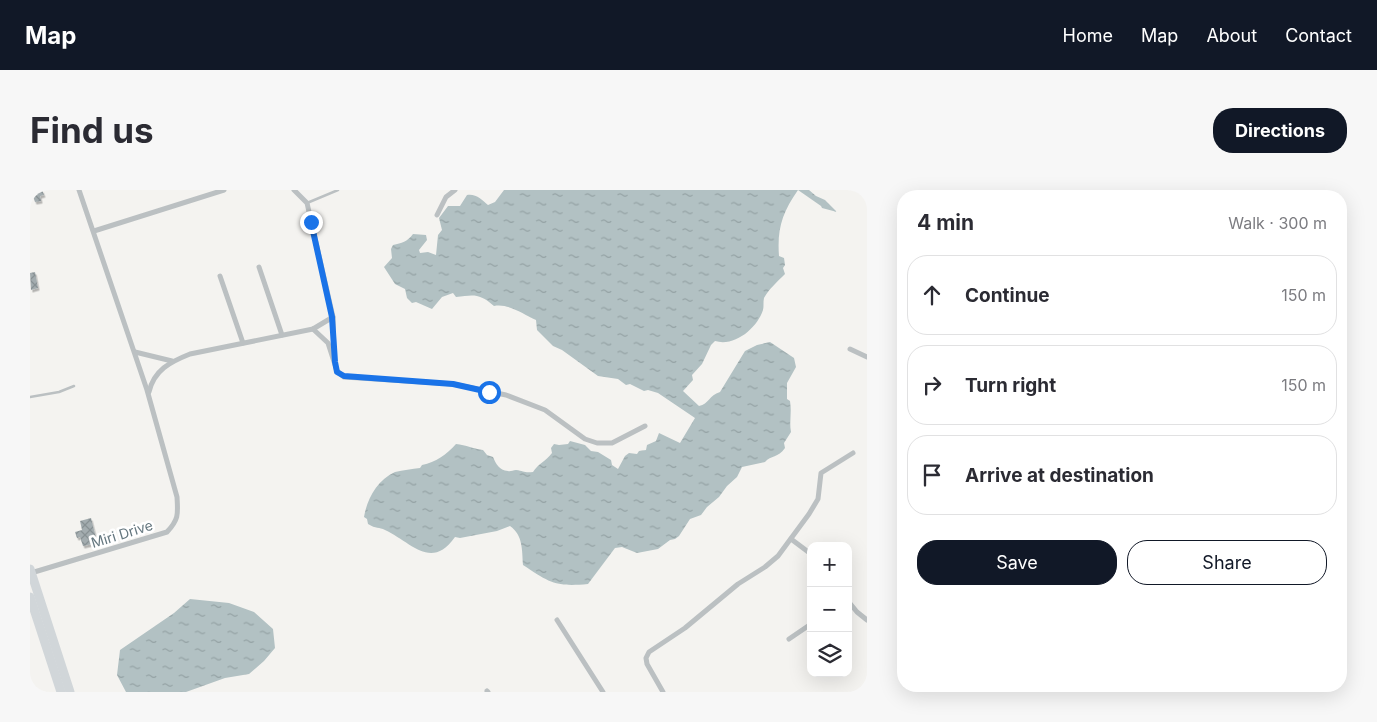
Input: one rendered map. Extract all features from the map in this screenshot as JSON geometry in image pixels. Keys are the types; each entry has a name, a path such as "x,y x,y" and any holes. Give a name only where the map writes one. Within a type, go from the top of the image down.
{"main road":[{"path":"31,571 70,692"},
{"path":"30,597 61,692"}],"street":[{"name":"Miri Drive","path":"31,571 167,532 175,523 178,513 177,498 135,352 79,190"},
{"path":"94,231 224,190"},
{"path":"294,190 307,203 332,317 337,372 344,376 453,384 506,396 545,410 585,439 597,443 612,443 645,426"},
{"path":"437,215 446,197 455,190"},
{"path":"259,267 282,335"},
{"path":"220,276 243,343"},
{"path":"148,395 154,378 161,369 172,361 190,354 313,329 332,317"},
{"path":"313,329 328,343 335,362"},
{"path":"850,349 867,357"},
{"path":"135,352 172,361"},
{"path":"663,692 647,664 646,658 649,652 685,628 738,584 765,567 778,556 818,499 821,473 853,453"},
{"path":"791,539 807,551"},
{"path":"852,606 867,620"},
{"path":"557,620 603,692"},
{"path":"789,639 807,627"}],"lane":[{"path":"307,203 338,190"},
{"path":"30,397 59,392 74,386"}],"water":[{"path":"504,190 798,190 784,214 780,229 779,256 784,258 785,265 783,268 785,274 764,298 763,310 756,323 737,339 723,342 715,341 711,345 702,364 692,375 693,380 683,391 699,406 702,405 713,395 720,392 745,351 757,345 770,342 794,358 796,367 787,383 787,399 791,405 791,432 784,443 785,448 765,462 742,467 737,477 701,515 690,519 679,536 658,549 637,553 622,547 615,548 588,584 560,584 547,580 523,565 520,538 510,526 497,531 460,538 455,537 446,547 438,552 429,553 421,551 385,530 371,526 364,517 370,497 378,485 389,475 395,472 420,468 422,465 441,458 456,444 483,450 487,455 493,457 502,469 533,472 550,456 552,453 551,448 554,444 568,444 570,441 585,445 591,451 598,452 611,460 612,465 618,469 625,456 629,453 637,454 639,451 646,450 647,445 656,441 659,433 680,443 695,418 658,393 648,390 644,391 630,384 626,385 618,379 598,376 562,350 553,346 537,330 536,320 515,310 505,306 494,306 480,297 456,297 453,293 442,297 432,309 416,302 412,303 407,298 405,289 395,284 384,267 392,258 391,249 393,245 404,242 413,234 426,235 427,240 419,250 420,253 428,252 436,255 438,235 442,230 439,218 448,206 460,206 467,195 479,197 488,205 495,202"},
{"path":"798,190 809,190 825,200 837,212 822,208"},
{"path":"190,599 229,603 254,612 273,629 275,648 249,674 225,678 186,692 126,692 117,675 120,650 174,613"}],"building":[{"path":"31,190 42,190 44,195 40,196 41,201 35,202"},
{"path":"35,272 38,288 31,290 30,273"},
{"path":"91,518 96,538 91,539 92,544 83,546 80,537 77,538 75,532 82,530 80,521"}],"route":[{"path":"311,222 332,317 337,372 344,376 357,378 453,384 489,392"}]}
